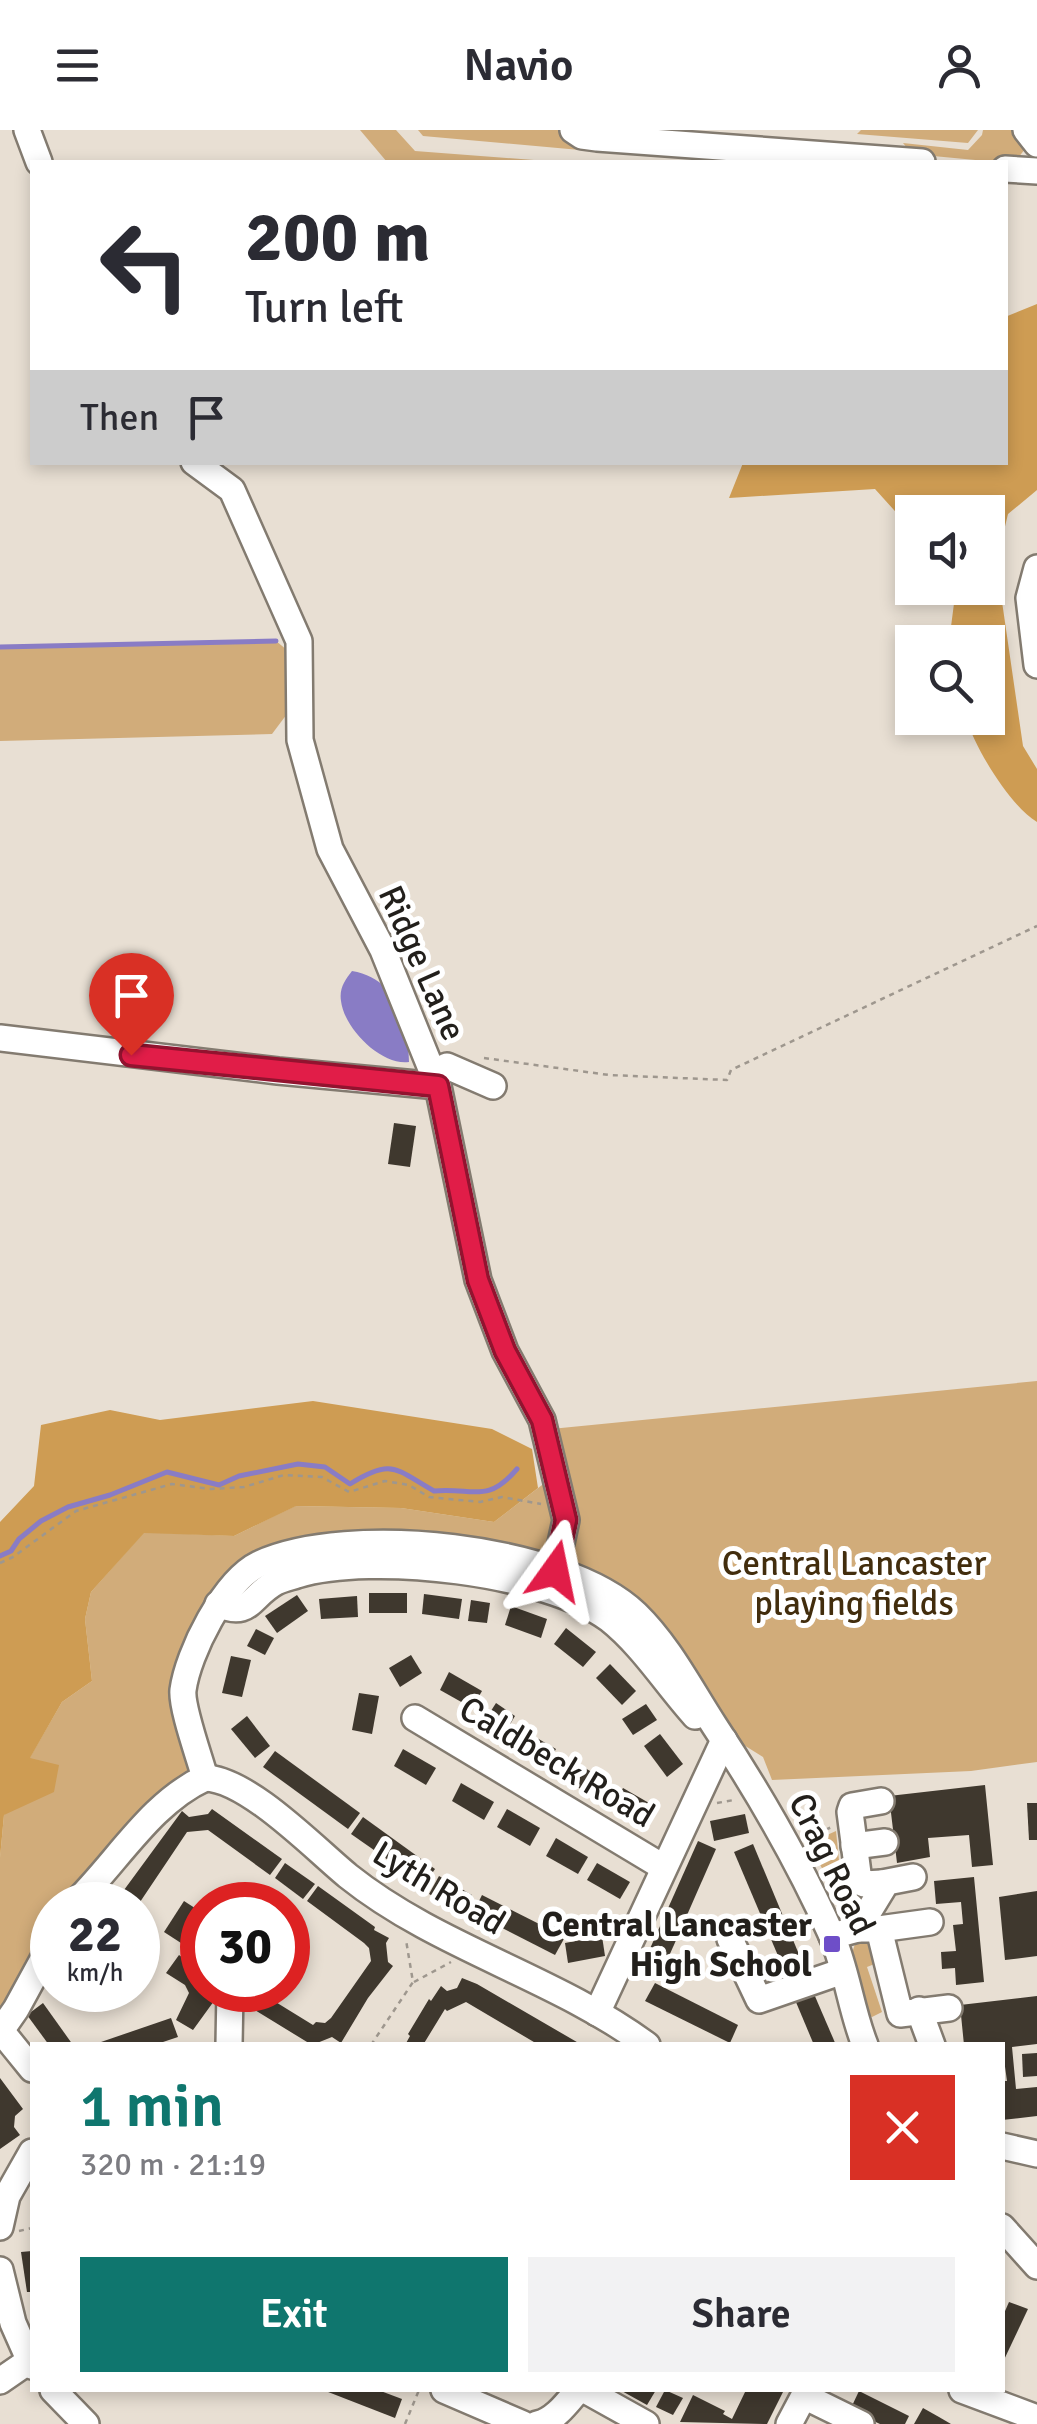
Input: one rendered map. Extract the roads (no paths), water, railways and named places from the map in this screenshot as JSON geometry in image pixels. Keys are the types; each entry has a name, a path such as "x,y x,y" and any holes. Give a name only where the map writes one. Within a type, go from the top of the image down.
{"street":[{"path":"27,130 39,160"},
{"path":"572,130 596,138 895,160"},
{"path":"1026,130 1037,144"},
{"path":"1008,169 1037,171"},
{"name":"Ridge Lane","path":"198,465 232,490 299,641 300,740 330,849 383,950 436,1079 478,1280 505,1351 542,1420 566,1520 555,1571"},
{"path":"1037,568 1029,598 1037,666"},
{"path":"0,1038 278,1072 436,1079 447,1066 493,1086"},
{"name":"Crag Road","path":"205,1778 182,1692 205,1624 218,1604 256,1565 328,1548 412,1543 453,1546 555,1571 598,1588 636,1614 683,1675 760,1795 832,1936 864,2042"},
{"name":"Crag Road","path":"218,1604 233,1611 242,1610 275,1582 314,1570 413,1566 522,1584 580,1603 607,1618 628,1636 696,1717 719,1732"},
{"name":"Caldbeck Road","path":"415,1718 663,1867"},
{"path":"596,2013 691,1808 719,1732"},
{"path":"94,1882 156,1816 190,1785 205,1778"},
{"name":"Lyth Road","path":"205,1778 224,1782 268,1809 350,1877 414,1919 596,2013 642,2042"},
{"path":"881,1801 852,1806 850,1812 859,1881 913,1877"},
{"path":"854,1846 886,1842"},
{"path":"882,1882 869,1929 900,2014 949,2008"},
{"path":"832,1936 930,1922"},
{"path":"730,1940 759,2000 843,1971"},
{"path":"30,1981 1,2032 30,2067"},
{"path":"920,2010 931,2042"},
{"path":"230,2012 230,2042"},
{"path":"1005,2147 1037,2154"},
{"path":"0,2222 8,2196 30,2156"},
{"path":"1005,2230 1037,2266"},
{"path":"0,2270 13,2324 30,2362"},
{"path":"0,2381 30,2365"},
{"path":"55,2392 86,2424"},
{"path":"449,2392 524,2424"},
{"path":"538,2424 544,2424 579,2392"},
{"path":"585,2392 646,2424"},
{"path":"969,2392 1035,2410"},
{"path":"789,2424 805,2393 861,2424"}],"waterway":[{"path":"0,647 276,641"},
{"path":"0,1556 11,1551 41,1521 68,1507 167,1472 219,1485 239,1476 298,1464 325,1467 350,1484 385,1469 402,1472 434,1491 478,1492 496,1487 517,1469"}],"place":[{"name":"Central Lancaster High School","path":"832,1944"}],"park label":[{"name":"Central Lancaster playing fields","path":"854,1583"}]}
